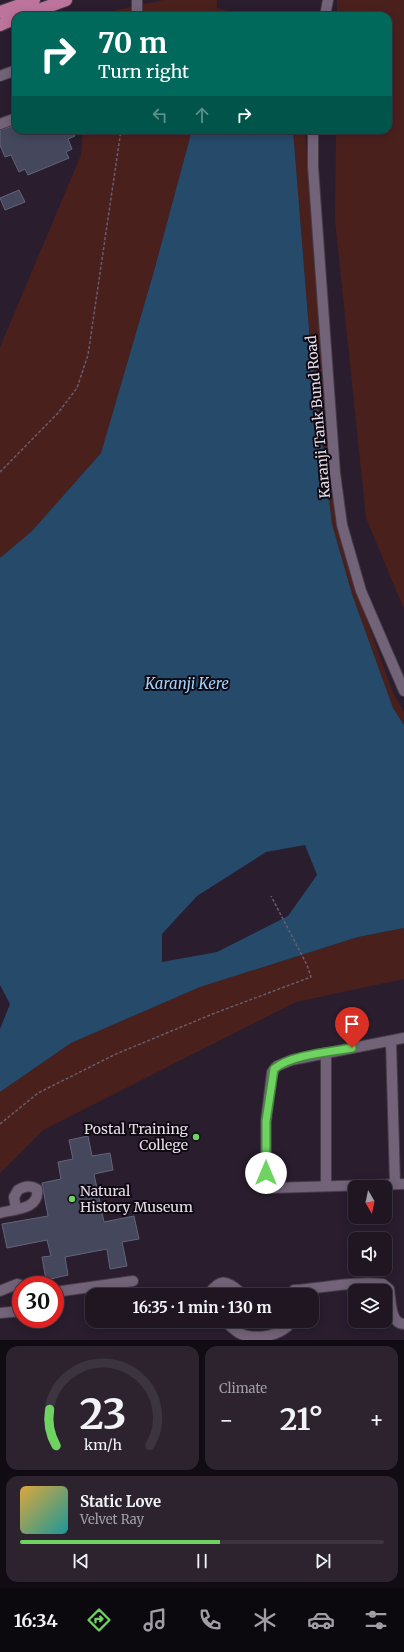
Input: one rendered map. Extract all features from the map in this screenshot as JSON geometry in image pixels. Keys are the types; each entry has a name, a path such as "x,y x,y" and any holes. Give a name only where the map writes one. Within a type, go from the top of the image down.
{"main road":[{"path":"0,12 34,0"},
{"path":"33,12 66,0"},
{"path":"0,25 12,20"}],"street":[{"path":"137,0 138,12"},
{"path":"326,12 328,0"},
{"path":"0,76 12,72"},
{"path":"0,124 12,120"},
{"name":"Karanji Tank Bund Road","path":"313,134 312,162 335,473 342,525 361,591 404,691"},
{"path":"391,1041 400,1184 267,1186 266,1137 274,1069 280,1064 292,1060 404,1038"},
{"path":"326,1053 326,1186"},
{"path":"0,1213 16,1209"},
{"path":"64,1291 133,1281"},
{"path":"213,1288 216,1284 220,1283 234,1288"},
{"path":"319,1288 328,1285 383,1284 389,1289 395,1321 399,1324 404,1324"},
{"path":"0,1291 12,1286"},
{"path":"0,1313 12,1312"},
{"path":"233,1328 238,1333 246,1336 273,1335 279,1328"}],"path":[{"path":"0,472 58,413 77,388 88,355 120,134"},
{"path":"0,1124 38,1093 116,1054 215,1013 311,977 307,965 271,896"}],"shaded area":[{"path":"163,0 217,0 217,8 234,12 108,12"},
{"path":"337,0 404,0 404,609 366,518 335,220 336,134 392,134 392,12 337,12"},
{"path":"83,134 191,134 154,271 101,453 32,531 0,558 0,347 81,155"},
{"path":"293,134 305,134 335,520 357,592 393,693 404,712 404,725 393,708 352,594 332,524 310,342"},
{"path":"404,928 404,979 296,1002 43,1130 0,1173 0,1092 71,1043 200,987 358,937"}],"water":[{"name":"Karanji Kere","path":"191,134 293,134 310,342 332,524 352,594 393,708 404,725 404,928 358,937 200,987 71,1043 0,1092 0,1029 10,1004 0,985 0,558 32,531 101,453 154,271","holes":["305,845 317,875 288,916 217,952 162,962 162,934 197,896 266,852"]}],"building":[{"path":"12,126 12,134 74,134 75,136 68,139 72,149 66,152 69,158 28,175 25,169 19,172 11,155 5,157 0,145 0,130"},
{"path":"19,190 25,202 5,210 0,198"},
{"name":"Natural History Museum","path":"88,1136 92,1156 110,1153 113,1170 94,1174 104,1222 134,1216 139,1239 122,1242 127,1266 110,1269 107,1249 65,1257 68,1275 45,1276 42,1257 51,1256 47,1240 7,1248 2,1224 48,1216 42,1183 61,1179 58,1162 73,1159 69,1140"}],"place":[{"name":"Postal Training College","path":"196,1137"},
{"name":"Natural History Museum","path":"72,1199"}],"route":[{"path":"266,1173 266,1121 272,1072 274,1069 280,1064 292,1060 352,1048"}]}
